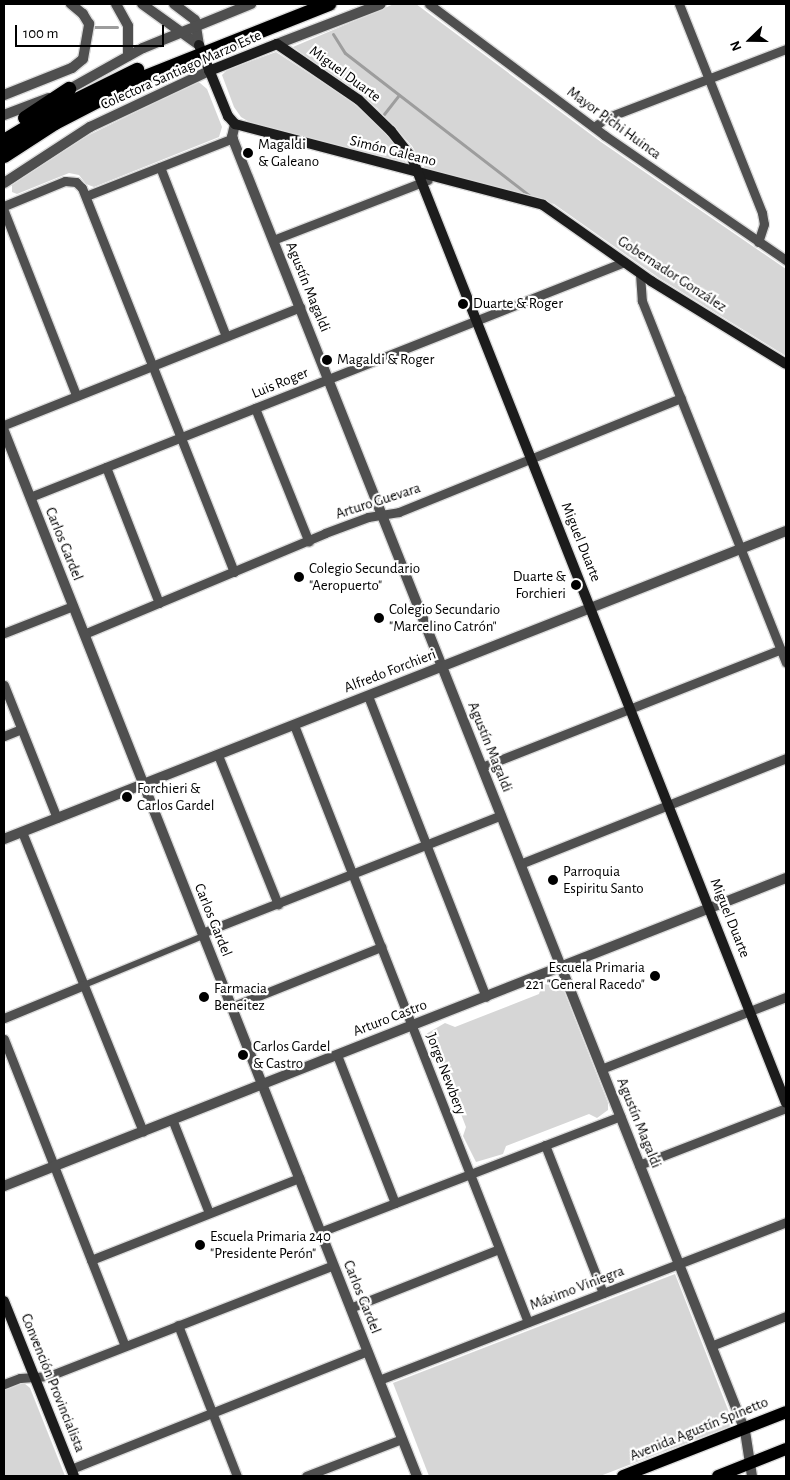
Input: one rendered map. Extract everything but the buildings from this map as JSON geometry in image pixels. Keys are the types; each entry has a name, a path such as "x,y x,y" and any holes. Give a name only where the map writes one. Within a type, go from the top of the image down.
{"highway":[{"path":"4,141 87,94 200,49 304,4"},
{"path":"4,156 104,96 200,49 329,4"},
{"path":"4,133 69,89"},
{"path":"4,166 74,121 104,96"}],"main road":[{"name":"Colectora Santiago Marzo Este","path":"209,71 277,44"},
{"name":"Miguel Duarte","path":"277,44 336,82 370,109 403,144 420,177 786,1102"},
{"path":"200,49 228,116 235,124"},
{"name":"Simón Galeano","path":"235,124 420,177 435,177 543,205"},
{"name":"Gobernador González","path":"543,205 640,274 786,364"},
{"name":"Convención Provincialista","path":"4,1301 73,1473"},
{"name":"Avenida Agustín Spinetto","path":"623,1476 786,1412"},
{"path":"718,1476 750,1470 786,1449"}],"street":[{"path":"4,95 75,66 87,51 88,21 71,4"},
{"path":"116,4 128,26 128,56"},
{"path":"142,4 181,32 200,49"},
{"path":"174,4 191,16 197,25 200,49"},
{"name":"Colectora Santiago Marzo Este","path":"4,115 69,89 128,56 181,32 251,4"},
{"name":"Colectora Santiago Marzo Este","path":"277,44 381,4"},
{"name":"Mayor Pichi Huinca","path":"429,4 594,127 786,260"},
{"path":"679,4 762,213 764,224 758,242"},
{"path":"594,127 606,118 786,49"},
{"name":"Colectora Santiago Marzo Este","path":"4,183 95,125 209,71"},
{"name":"Agustín Magaldi","path":"235,124 233,138 744,1429 750,1470"},
{"path":"86,196 233,138"},
{"path":"160,167 226,336"},
{"path":"273,240 420,177"},
{"path":"4,206 68,181 78,184 86,196 234,572"},
{"path":"4,211 76,395"},
{"name":"Luis Roger","path":"30,497 624,262"},
{"path":"640,274 641,297 786,662"},
{"path":"4,425 300,307"},
{"name":"Arturo Guevara","path":"84,634 366,517 382,516 681,398"},
{"path":"255,408 308,542"},
{"name":"Carlos Gardel","path":"4,431 417,1476"},
{"path":"106,467 159,603"},
{"name":"Alfredo Forchieri","path":"4,839 786,531"},
{"path":"4,633 73,606"},
{"path":"482,767 781,649"},
{"path":"4,685 57,818"},
{"path":"368,696 486,997"},
{"name":"Jorge Newbery","path":"294,725 528,1322"},
{"path":"4,736 21,729"},
{"path":"218,755 278,904"},
{"path":"520,864 786,758"},
{"path":"4,1018 278,904 501,815"},
{"path":"22,832 143,1131"},
{"name":"Arturo Castro","path":"4,1186 786,878"},
{"path":"231,1007 381,947"},
{"path":"601,1069 786,997"},
{"path":"4,1039 125,1346"},
{"path":"337,1055 395,1203"},
{"path":"639,1165 786,1108"},
{"path":"320,1232 620,1116"},
{"path":"172,1119 209,1213"},
{"path":"545,1145 604,1293"},
{"path":"91,1260 298,1178"},
{"name":"Máximo Viniegra","path":"378,1380 786,1222"},
{"path":"350,1308 499,1249"},
{"path":"4,1384 20,1378 46,1377 333,1265"},
{"path":"710,1346 786,1316"},
{"path":"178,1325 237,1476"},
{"path":"73,1473 212,1413 367,1351"},
{"path":"306,1476 402,1439"}],"shaded area":[{"path":"394,4 416,4 601,142 786,269 786,356 659,278 554,204 425,168 412,146 377,108 293,47"},
{"path":"276,52 351,101 392,139 407,159 405,162 251,123 241,117 234,107 222,75 227,70"},
{"path":"195,83 200,83 207,89 222,127 219,137 94,187 86,184 79,175 69,173 17,194 12,192 12,185 79,140"},
{"path":"556,982 562,986 608,1103 608,1110 597,1118 589,1114 506,1146 503,1154 476,1162 463,1136 466,1127 442,1065 434,1062 426,1034 445,1023 455,1027 539,994 542,985"},
{"path":"675,1274 734,1425 600,1476 429,1476 393,1383"},
{"path":"24,1383 30,1388 65,1476 4,1476 4,1389"}],"waterway":[{"path":"90,27 117,27"},
{"path":"333,34 345,53 529,195"},
{"path":"384,114 399,95"}],"place":[{"name":"Magaldi & Galeano","path":"248,153"},
{"name":"Duarte & Roger","path":"463,304"},
{"name":"Magaldi & Roger","path":"327,360"},
{"name":"Colegio Secundario \"Aeropuerto\"","path":"299,577"},
{"name":"Duarte & Forchieri","path":"576,585"},
{"name":"Colegio Secundario \"Marcelino Catrón\"","path":"379,618"},
{"name":"Forchieri & Carlos Gardel","path":"127,797"},
{"name":"Parroquia Espiritu Santo","path":"553,880"},
{"name":"Escuela Primaria 221 \"General Racedo\"","path":"655,976"},
{"name":"Farmacia Beneitez","path":"204,997"},
{"name":"Carlos Gardel & Castro","path":"243,1055"},
{"name":"Escuela Primaria 240 \"Presidente Perón\"","path":"200,1245"}]}
